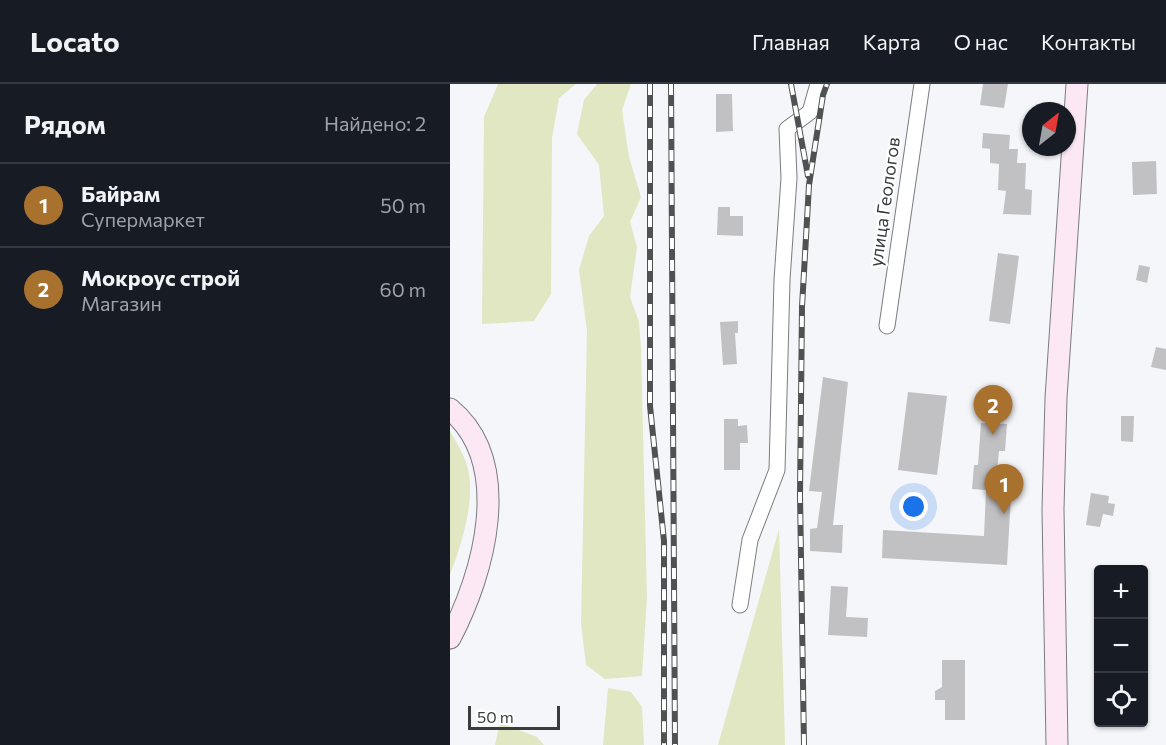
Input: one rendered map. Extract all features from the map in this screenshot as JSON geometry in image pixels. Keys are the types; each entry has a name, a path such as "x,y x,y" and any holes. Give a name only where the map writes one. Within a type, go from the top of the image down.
{"main road":[{"path":"1057,745 1053,509 1056,398 1077,84"},
{"path":"450,409 462,419 486,466 489,513 478,569 450,638"}],"street":[{"path":"740,605 750,540 777,470 782,280 789,178 787,129 810,112 818,84"},
{"name":"улица Геологов","path":"887,326 922,84"}],"green space":[{"path":"498,84 576,84 559,98 552,138 551,294 534,321 482,324 484,117"},
{"path":"597,84 631,84 622,110 629,157 641,197 630,222 637,247 630,297 639,322 641,348 647,598 642,676 605,679 586,665 581,623 587,331 579,270 589,236 604,216 599,165 577,134 584,100"},
{"path":"450,431 466,463 470,499 450,575"},
{"path":"779,529 785,745 718,745"},
{"path":"608,688 631,692 642,707 644,745 603,745"},
{"path":"500,723 537,737 544,745 495,745"}],"building":[{"path":"983,84 1008,84 1004,108 980,105"},
{"path":"716,94 732,94 733,131 716,132"},
{"path":"983,133 1010,135 1009,149 1018,149 1017,163 1026,163 1025,189 1032,190 1031,215 1003,214 1006,191 998,190 999,164 990,163 990,149 982,148"},
{"path":"1156,161 1157,194 1133,195 1132,162"},
{"path":"718,207 730,207 730,216 743,216 743,236 717,235"},
{"path":"998,253 1019,256 1010,324 989,321"},
{"path":"1139,265 1150,267 1147,283 1136,280"},
{"path":"738,321 738,333 735,333 737,364 723,365 720,322"},
{"path":"1156,347 1166,349 1166,370 1151,367"},
{"path":"823,377 848,382 833,525 843,525 842,553 810,551 810,529 817,528 822,492 809,491"},
{"path":"908,392 947,396 937,475 898,470"},
{"path":"1121,416 1134,416 1133,442 1121,441"},
{"path":"724,419 738,419 738,426 747,425 748,443 740,443 740,470 724,470"},
{"path":"981,423 1007,424 1005,451 999,451 995,495 1011,496 1007,565 882,558 883,530 984,536 986,490 972,489 974,465 978,465"},
{"path":"1091,493 1109,496 1108,503 1115,504 1113,516 1103,514 1100,527 1086,525"},
{"path":"831,586 848,587 846,617 868,618 867,637 828,635"},
{"path":"942,660 965,660 965,720 945,720 945,700 935,700 935,691 942,687"}],"railway":[{"path":"650,84 650,406 664,541 664,745"},
{"path":"671,84 675,745"},
{"path":"791,84 808,176"},
{"path":"804,745 800,495 802,307 809,185 823,95 827,84"}],"place":[{"name":"Мокроус строй","path":"993,435"},
{"name":"Байрам","path":"1004,514"}]}
